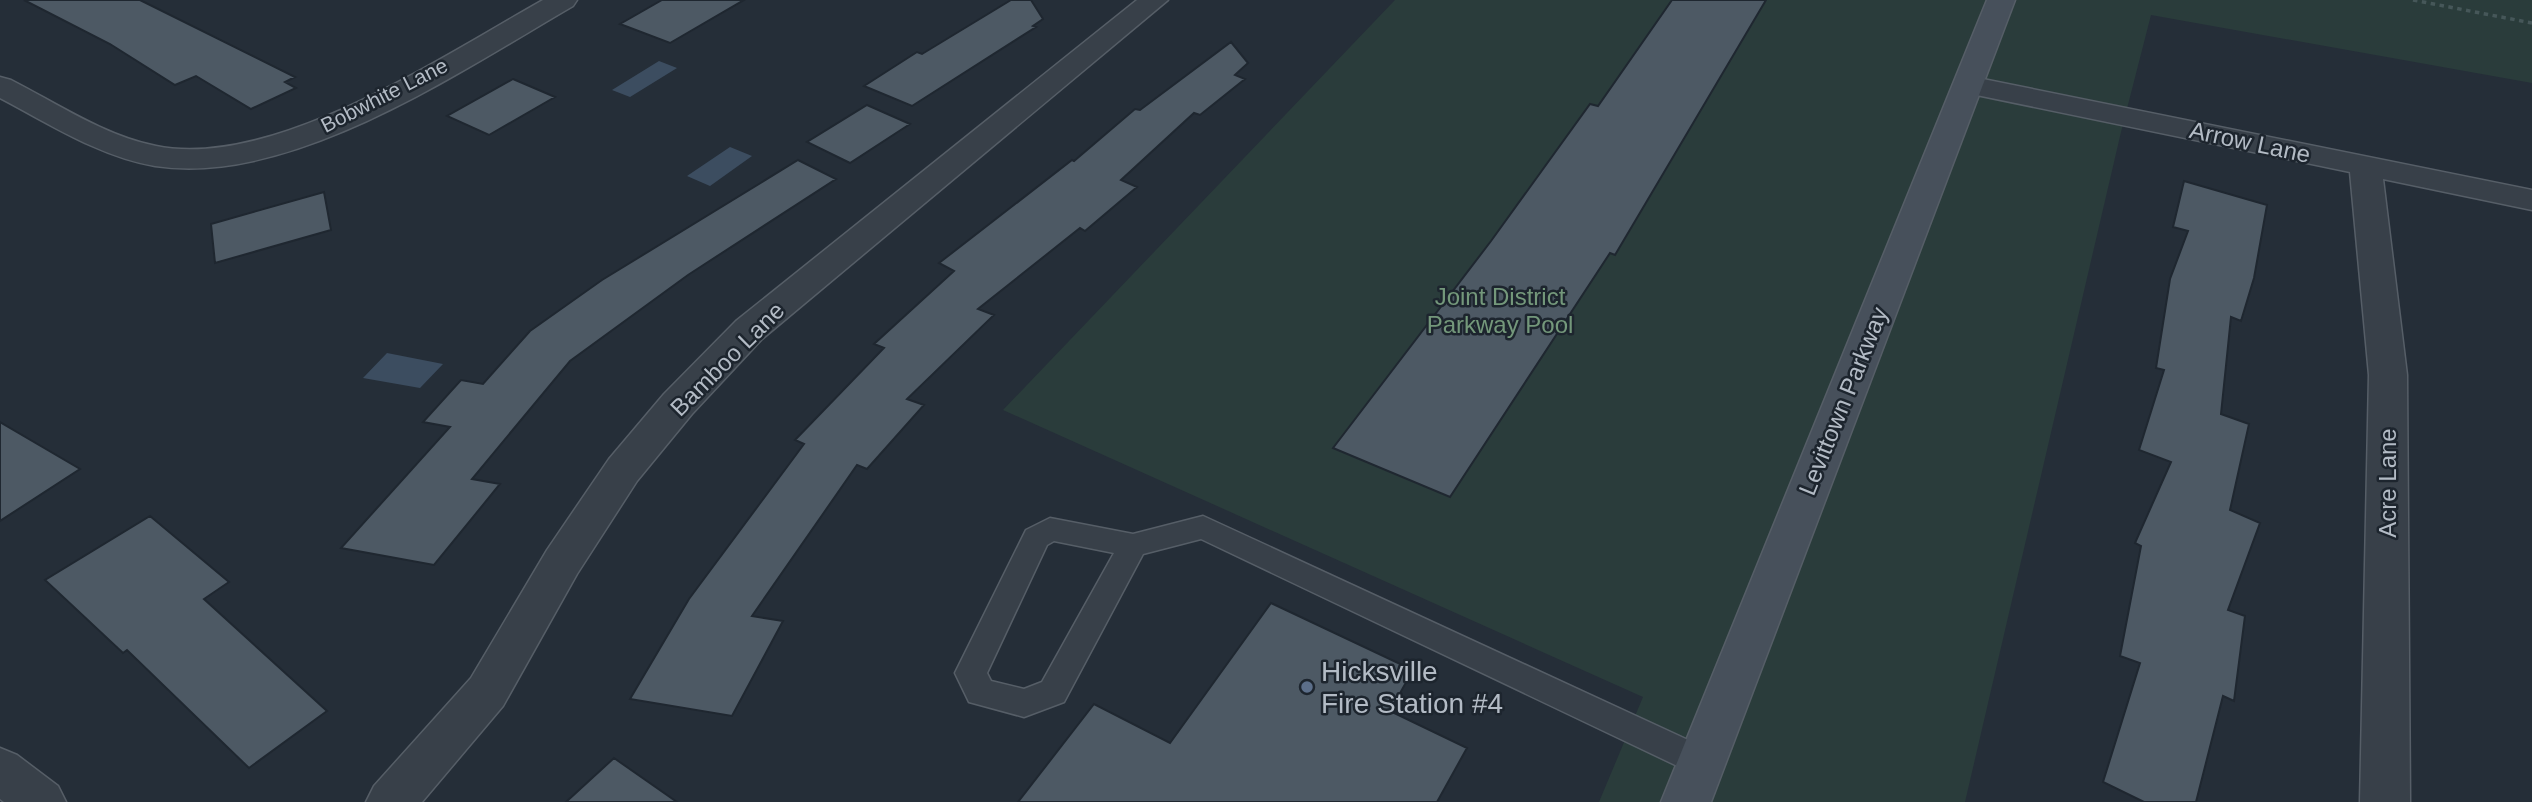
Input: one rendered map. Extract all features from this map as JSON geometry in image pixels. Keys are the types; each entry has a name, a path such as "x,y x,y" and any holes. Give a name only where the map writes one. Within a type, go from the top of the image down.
{"street":[{"name":"Bobwhite Lane","path":"0,86 111,141 156,156 186,159 223,157 254,151 331,125 563,0"},
{"name":"Levittown Parkway","path":"1686,802 2001,0"},
{"name":"Bamboo Lane","path":"391,802 487,692 562,562 623,470 678,404 749,330 1147,1"},
{"name":"Arrow Lane","path":"1968,85 2532,200"},
{"name":"Acre Lane","path":"2365,165 2388,375 2385,802"},
{"path":"0,770 41,802"}],"lane":[{"path":"1133,545 1053,692 1024,703 979,692 971,673 1036,538 1050,529 1133,545 1203,527 1702,762"}],"path":[{"path":"2413,0 2532,23"}],"green space":[{"name":"Joint District Parkway Pool","path":"1395,0 2532,0 2532,83 2151,15 2121,132 1965,802 1599,802 1643,697 1003,410"}],"water":[{"path":"659,61 677,68 630,97 612,90"},
{"path":"730,147 752,156 710,186 687,176"},
{"path":"387,353 443,364 420,388 363,378"}],"building":[{"path":"24,0 140,0 295,77 285,82 296,88 251,109 196,76 175,85 110,44"},
{"path":"662,0 744,0 670,43 620,24"},
{"path":"1011,0 1031,0 1043,19 1033,26 1036,27 912,106 864,86 917,52 922,54"},
{"path":"1672,0 1766,0 1615,255 1610,253 1450,497 1333,448 1491,241 1590,104 1598,106"},
{"path":"1231,42 1248,63 1235,75 1245,79 1200,115 1194,113 1121,180 1137,187 1085,231 1080,228 978,309 994,315 907,399 924,405 867,469 857,465 752,616 783,621 732,716 630,699 689,599 804,444 795,440 884,348 874,344 954,271 939,263 1074,161 1135,109 1140,110"},
{"path":"513,79 555,97 489,135 447,116"},
{"path":"867,105 910,124 850,163 807,142"},
{"path":"798,160 836,179 688,275 570,361 472,479 500,484 434,565 341,548 450,427 423,422 461,380 483,384 530,331 602,280"},
{"path":"2184,181 2267,205 2254,278 2241,321 2231,317 2221,414 2249,424 2230,510 2260,523 2228,610 2245,616 2234,701 2223,696 2196,802 2144,802 2103,782 2140,663 2120,656 2141,546 2135,543 2171,462 2139,450 2164,370 2156,368 2170,279 2188,231 2173,227"},
{"path":"324,192 331,230 215,263 211,224"},
{"path":"0,422 80,469 0,521"},
{"path":"150,516 229,582 204,599 327,711 249,768 127,650 123,653 45,580"},
{"name":"Hicksville Fire Station #4","path":"1271,603 1413,670 1390,711 1467,748 1437,802 1018,802 1094,704 1170,743"},
{"path":"614,758 677,802 566,802"}],"place":[{"name":"Hicksville Fire Station #4","path":"1307,687"}]}
